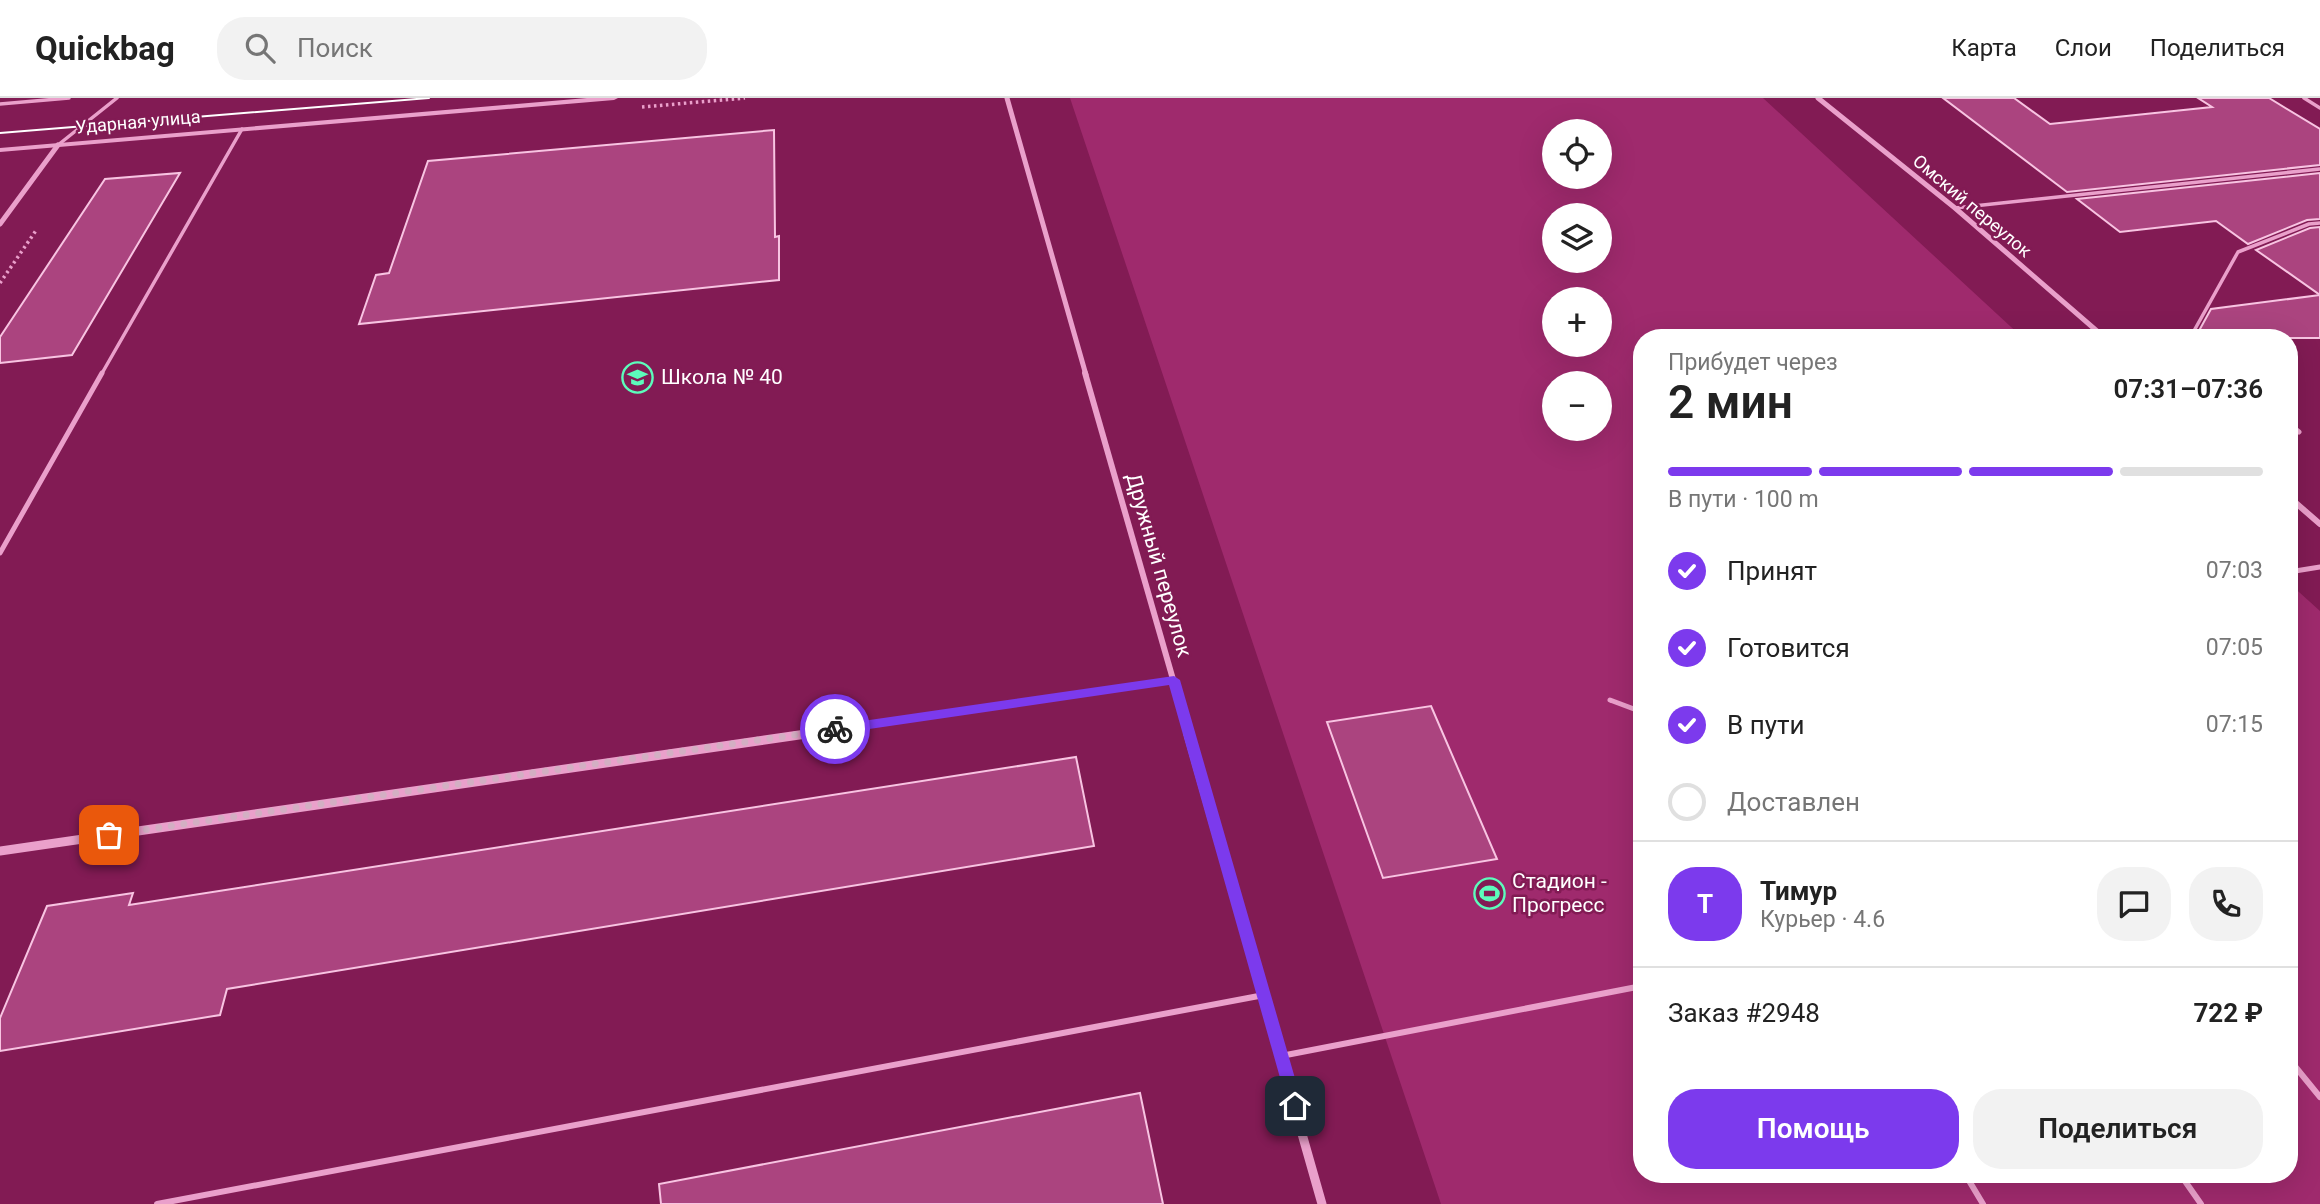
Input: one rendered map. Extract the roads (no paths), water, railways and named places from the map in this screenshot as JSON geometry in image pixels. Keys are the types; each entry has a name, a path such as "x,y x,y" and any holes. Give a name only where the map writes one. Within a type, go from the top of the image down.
{"street":[{"name":"Ударная улица","path":"0,150 614,98"},
{"name":"Дружный переулок","path":"1007,98 1322,1204"},
{"name":"Омский переулок","path":"1818,98 1955,208 2095,329"},
{"path":"0,224 58,145"},
{"path":"2298,505 2320,524"},
{"path":"0,851 1174,680"}],"lane":[{"path":"0,104 69,98"},
{"path":"58,145 117,98"},
{"path":"2304,98 2320,108"},
{"path":"0,553 242,129"},
{"path":"1955,208 2320,169"},
{"path":"2195,329 2238,252 2309,224 2320,223"},
{"path":"2298,571 2320,567"},
{"path":"1610,700 1633,709"},
{"path":"1282,1056 1633,988"},
{"path":"158,1204 1264,995"},
{"path":"2298,1070 2320,1097"},
{"path":"1970,1183 1983,1204"},
{"path":"2186,1183 2201,1204"}],"tram line":[{"path":"0,133 429,98"}],"place":[{"name":"Школа № 40","path":"638,377"},
{"name":"Стадион - Прогресс","path":"1489,893"}]}
